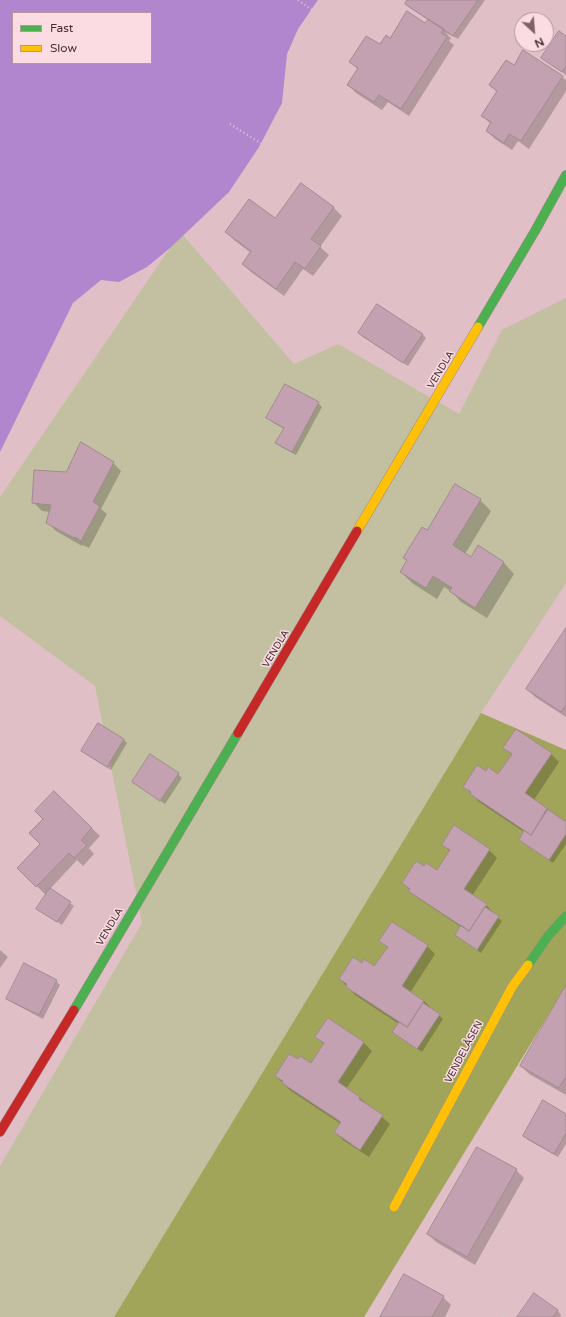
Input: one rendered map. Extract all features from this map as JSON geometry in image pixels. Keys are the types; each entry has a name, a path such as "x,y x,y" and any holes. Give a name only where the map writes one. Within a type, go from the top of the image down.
{"street":[{"name":"VENDLA","path":"0,1132 536,231 566,175"},
{"name":"VENDELÅSEN","path":"394,1207 512,987 548,936 566,916"}],"path":[{"path":"298,0 316,13"},
{"path":"230,124 270,149"},
{"path":"503,1317 566,1223"}],"shaded area":[{"path":"0,0 318,0 298,29 287,54 282,103 259,147 229,192 170,248 147,267 119,282 101,280 73,303 0,452"},
{"path":"183,235 294,364 338,344 459,414 502,330 566,298 566,583 481,713 114,1317 0,1317 0,1166 142,923 95,686 0,616 0,497 170,248"}],"green space":[{"path":"481,713 566,750 566,986 364,1317 114,1317"}],"building":[{"path":"407,0 478,0 453,36 405,4"},
{"path":"407,11 425,23 428,19 444,29 441,33 447,37 401,109 379,95 374,102 347,85 358,68 349,62 366,36 380,44 386,35 390,38"},
{"path":"559,31 566,36 566,66 562,72 541,58 545,52 554,52 554,38"},
{"path":"522,52 526,52 563,76 521,141 509,134 504,143 486,131 491,122 481,116 497,91 489,85 506,60 514,65"},
{"path":"301,183 334,207 311,239 321,246 305,269 295,262 276,289 242,264 251,251 225,232 249,199 275,218"},
{"path":"377,304 423,334 403,363 358,333"},
{"path":"285,384 319,402 292,452 275,443 284,428 266,418"},
{"path":"81,442 114,462 93,502 100,506 81,541 46,523 51,505 32,503 34,470 66,472"},
{"path":"455,484 481,499 453,545 471,557 478,545 504,562 475,608 449,591 452,588 433,576 426,588 400,572 407,560 403,558 422,527 427,530"},
{"path":"566,628 566,705 561,712 526,689"},
{"path":"98,723 124,739 107,767 81,751"},
{"path":"516,729 552,753 525,793 548,809 531,835 470,794 471,792 463,787 477,765 486,771 488,767 498,774 512,754 503,748"},
{"path":"150,754 179,773 160,801 132,782"},
{"path":"54,791 92,828 81,840 87,845 74,858 69,853 36,887 17,868 40,844 29,833 43,819 35,811"},
{"path":"547,809 566,822 566,834 549,860 519,840 524,830 531,835"},
{"path":"454,825 490,849 464,889 487,904 469,931 408,891 410,889 402,883 416,861 424,866 426,863 437,870 450,850 442,845"},
{"path":"50,888 71,902 57,922 36,909"},
{"path":"485,907 499,916 477,950 455,935 461,925 469,931"},
{"path":"392,922 428,945 402,986 424,1001 407,1027 346,987 347,984 339,979 353,957 362,963 364,959 374,966 388,947 379,941"},
{"path":"24,963 57,980 39,1015 6,999"},
{"path":"566,985 566,1076 559,1088 520,1066"},
{"path":"423,1003 440,1014 417,1049 392,1032 399,1022 407,1027"},
{"path":"328,1018 364,1042 338,1082 360,1097 359,1099 383,1115 360,1150 334,1132 341,1122 282,1083 283,1081 275,1076 289,1054 298,1059 300,1056 311,1063 324,1043 315,1037"},
{"path":"543,1100 566,1114 566,1133 554,1154 523,1136"},
{"path":"477,1147 517,1169 467,1257 427,1234"},
{"path":"404,1274 444,1296 432,1317 380,1317"},
{"path":"534,1293 558,1310 553,1317 517,1317"}],"traffic: fast":[{"path":"478,327 535,231 566,175"},
{"path":"74,1010 238,733"},
{"path":"528,965 548,936 566,916"}],"traffic: slow":[{"path":"357,531 478,327"},
{"path":"394,1207 512,987 528,965"}],"traffic: jam":[{"path":"238,733 357,531"},
{"path":"0,1132 74,1010"}]}
